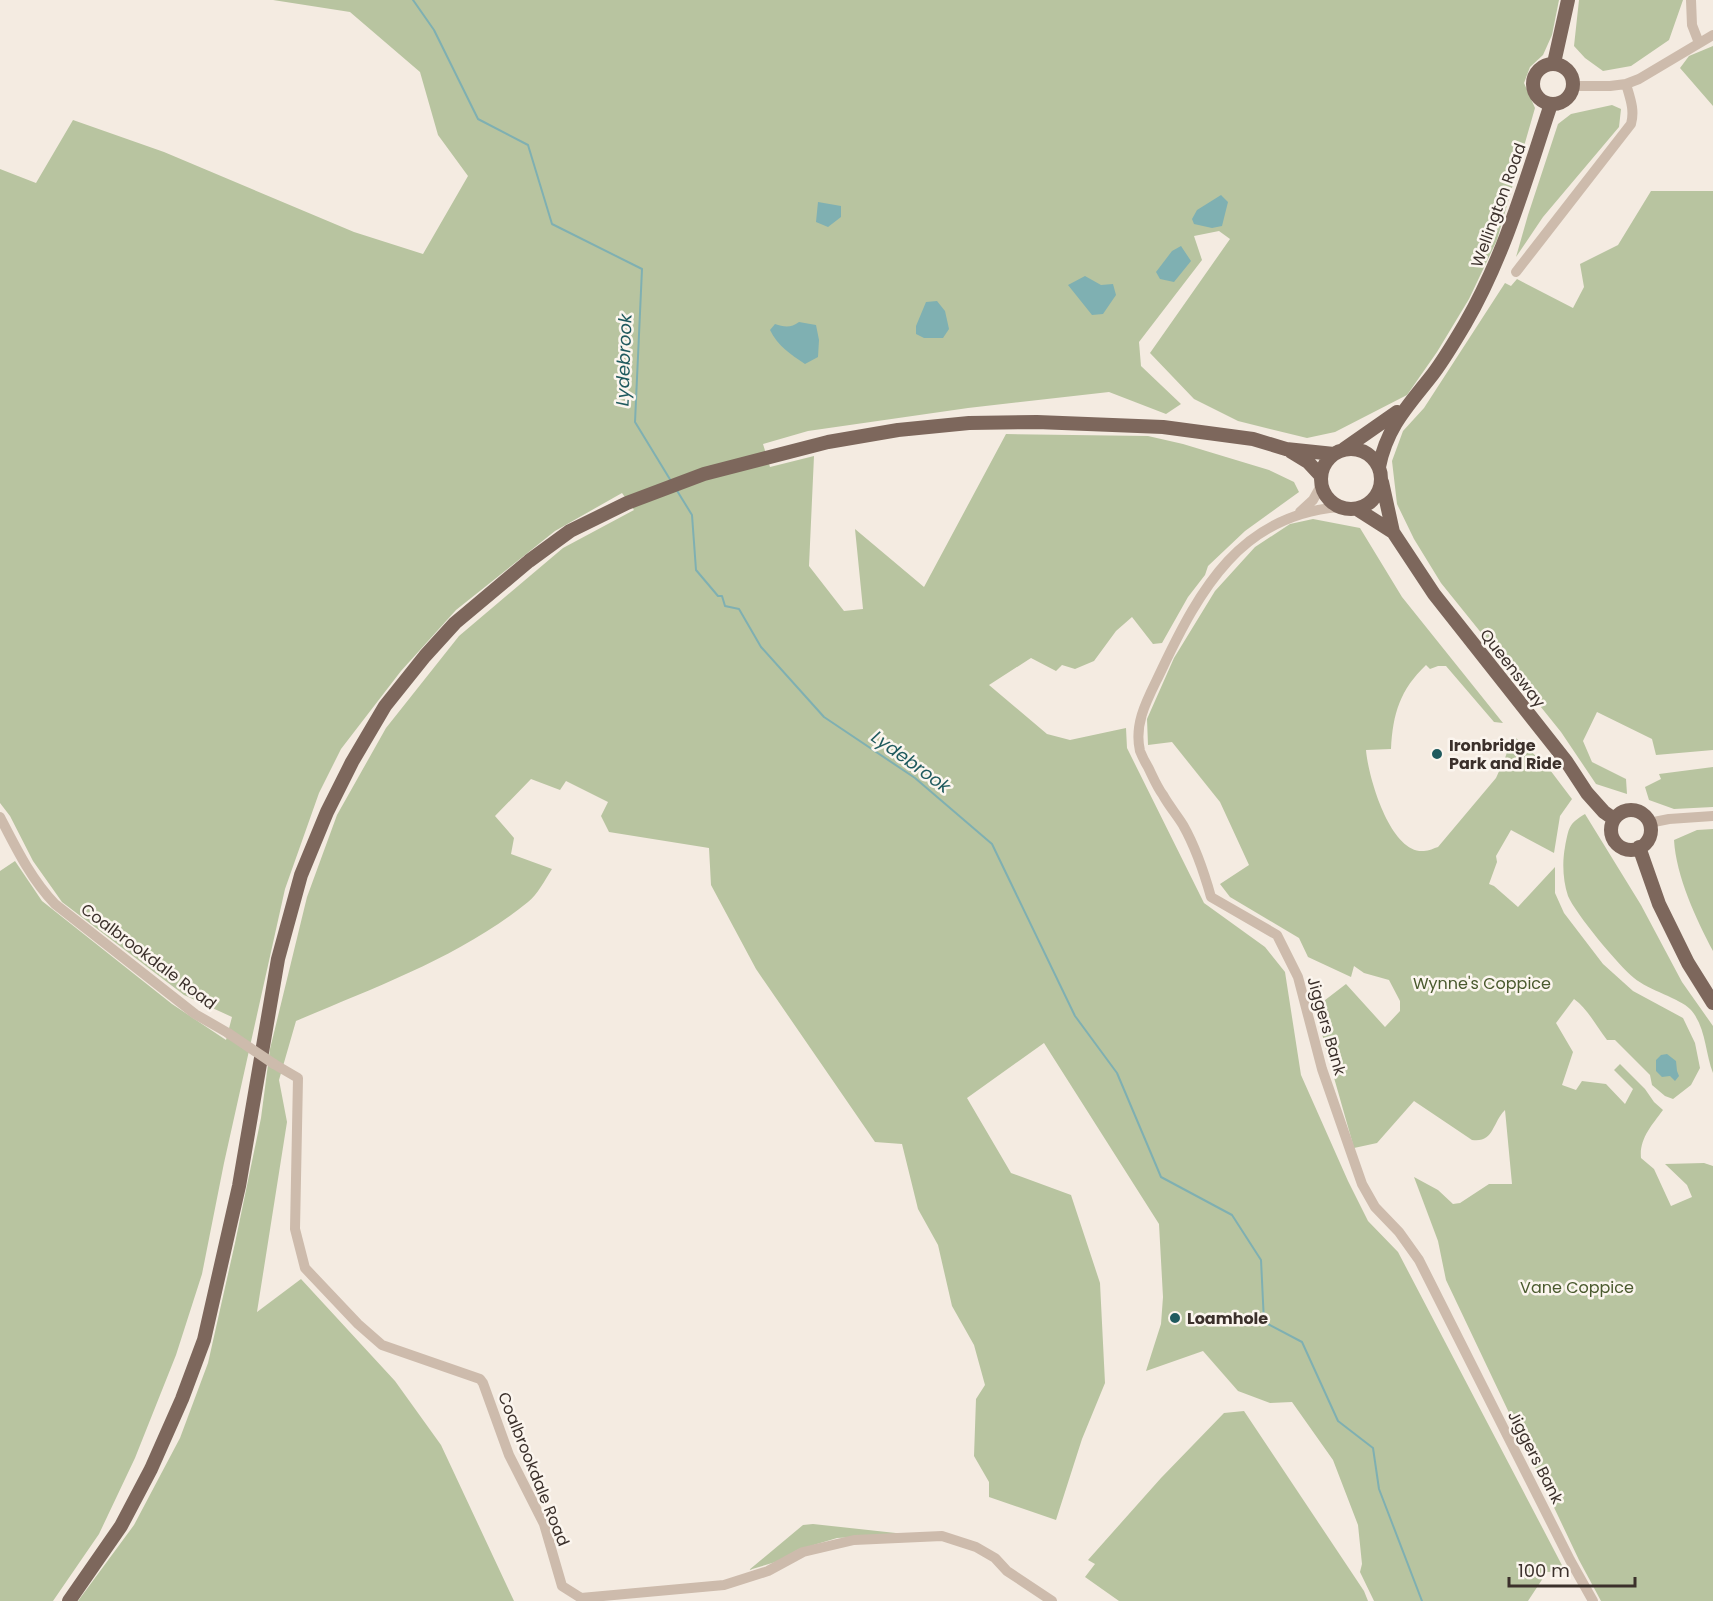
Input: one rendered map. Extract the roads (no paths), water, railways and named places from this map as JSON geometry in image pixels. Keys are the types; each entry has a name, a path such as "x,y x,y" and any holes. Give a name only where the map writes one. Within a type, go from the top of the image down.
{"main road":[{"path":"1554,63 1568,0"},
{"path":"1554,63 1566,68 1574,86 1563,102 1551,104 1538,98 1534,93 1533,79 1541,67 1554,63"},
{"name":"Wellington Road","path":"1338,452 1385,422 1408,403 1434,373 1465,324 1494,269 1519,205 1551,104"},
{"name":"Wellington Road","path":"1379,467 1386,442 1408,403"},
{"path":"69,1601 120,1526 151,1469 182,1399 204,1340 239,1186 278,959 301,875 327,812 352,762 385,706 455,623 520,568 570,531 627,504 704,474 838,440 898,430 969,423 1037,422 1163,427 1253,439 1286,449 1338,452 1359,450 1368,453 1379,467 1382,482 1379,492 1366,506 1357,509 1339,507 1325,494 1321,480 1308,462 1286,449"},
{"path":"1321,480 1328,460 1338,452"},
{"name":"Queensway","path":"1382,482 1393,532 1434,594 1566,761 1587,793 1604,812 1614,819"},
{"name":"Queensway","path":"1357,509 1393,532"},
{"path":"1634,810 1643,815 1649,823 1648,840 1640,848 1627,849 1616,843 1611,831 1614,819 1623,812 1634,810"},
{"path":"1640,848 1659,904 1688,963 1713,1003"}],"street":[{"path":"1691,0 1692,26 1699,43"},
{"path":"1574,86 1626,84 1639,79 1713,35"},
{"path":"1516,272 1630,124 1634,115 1626,84"},
{"name":"Jiggers Bank","path":"1298,514 1313,501 1321,480"},
{"name":"Jiggers Bank","path":"1339,507 1298,514 1268,528 1230,558 1205,587 1174,642 1142,713 1138,733 1140,752 1161,793 1183,824 1200,858 1211,897 1277,935 1298,977 1322,1069 1362,1184 1376,1207 1399,1232 1419,1260 1593,1601"},
{"path":"1649,823 1669,819 1713,816"},
{"name":"Coalbrookdale Road","path":"0,817 18,853 40,888 55,904 195,1014 298,1078 295,1229 305,1268 381,1345 480,1378 509,1455 544,1524 562,1586 581,1598 724,1585 768,1571 803,1552 854,1540 942,1536 976,1547 995,1558 1007,1571 1052,1601"}],"water":[{"path":"1221,195 1228,202 1222,226 1212,228 1194,224 1192,219 1197,210"},
{"path":"818,202 841,206 841,217 828,227 816,222"},
{"path":"1181,246 1191,261 1174,282 1160,279 1156,272 1172,251"},
{"path":"1085,276 1101,285 1113,284 1116,295 1103,314 1092,315 1068,285"},
{"path":"937,301 945,311 949,329 943,338 924,338 916,334 916,326 926,302"},
{"path":"799,322 816,325 819,340 818,357 805,364 789,353 770,330 775,324 787,326"},
{"path":"1667,1054 1676,1061 1679,1076 1675,1081 1670,1076 1662,1077 1656,1071 1656,1060 1661,1055"}],"waterway":[{"name":"Lydebrook","path":"413,0 434,30 478,119 528,145 552,224 642,269 635,422 671,481"},
{"path":"676,489 692,515 696,570 718,596 722,596 725,606 739,609 761,647 824,717 915,778 992,844 1075,1016 1117,1073 1161,1177 1232,1215 1261,1260 1264,1322 1302,1342 1338,1421 1373,1448 1379,1489 1422,1601"}],"place":[{"name":"Ironbridge Park and Ride","path":"1437,754"},
{"name":"Loamhole","path":"1175,1318"}],"park label":[{"name":"Wynne's Coppice","path":"1482,983"},
{"name":"Vane Coppice","path":"1577,1287"}]}
